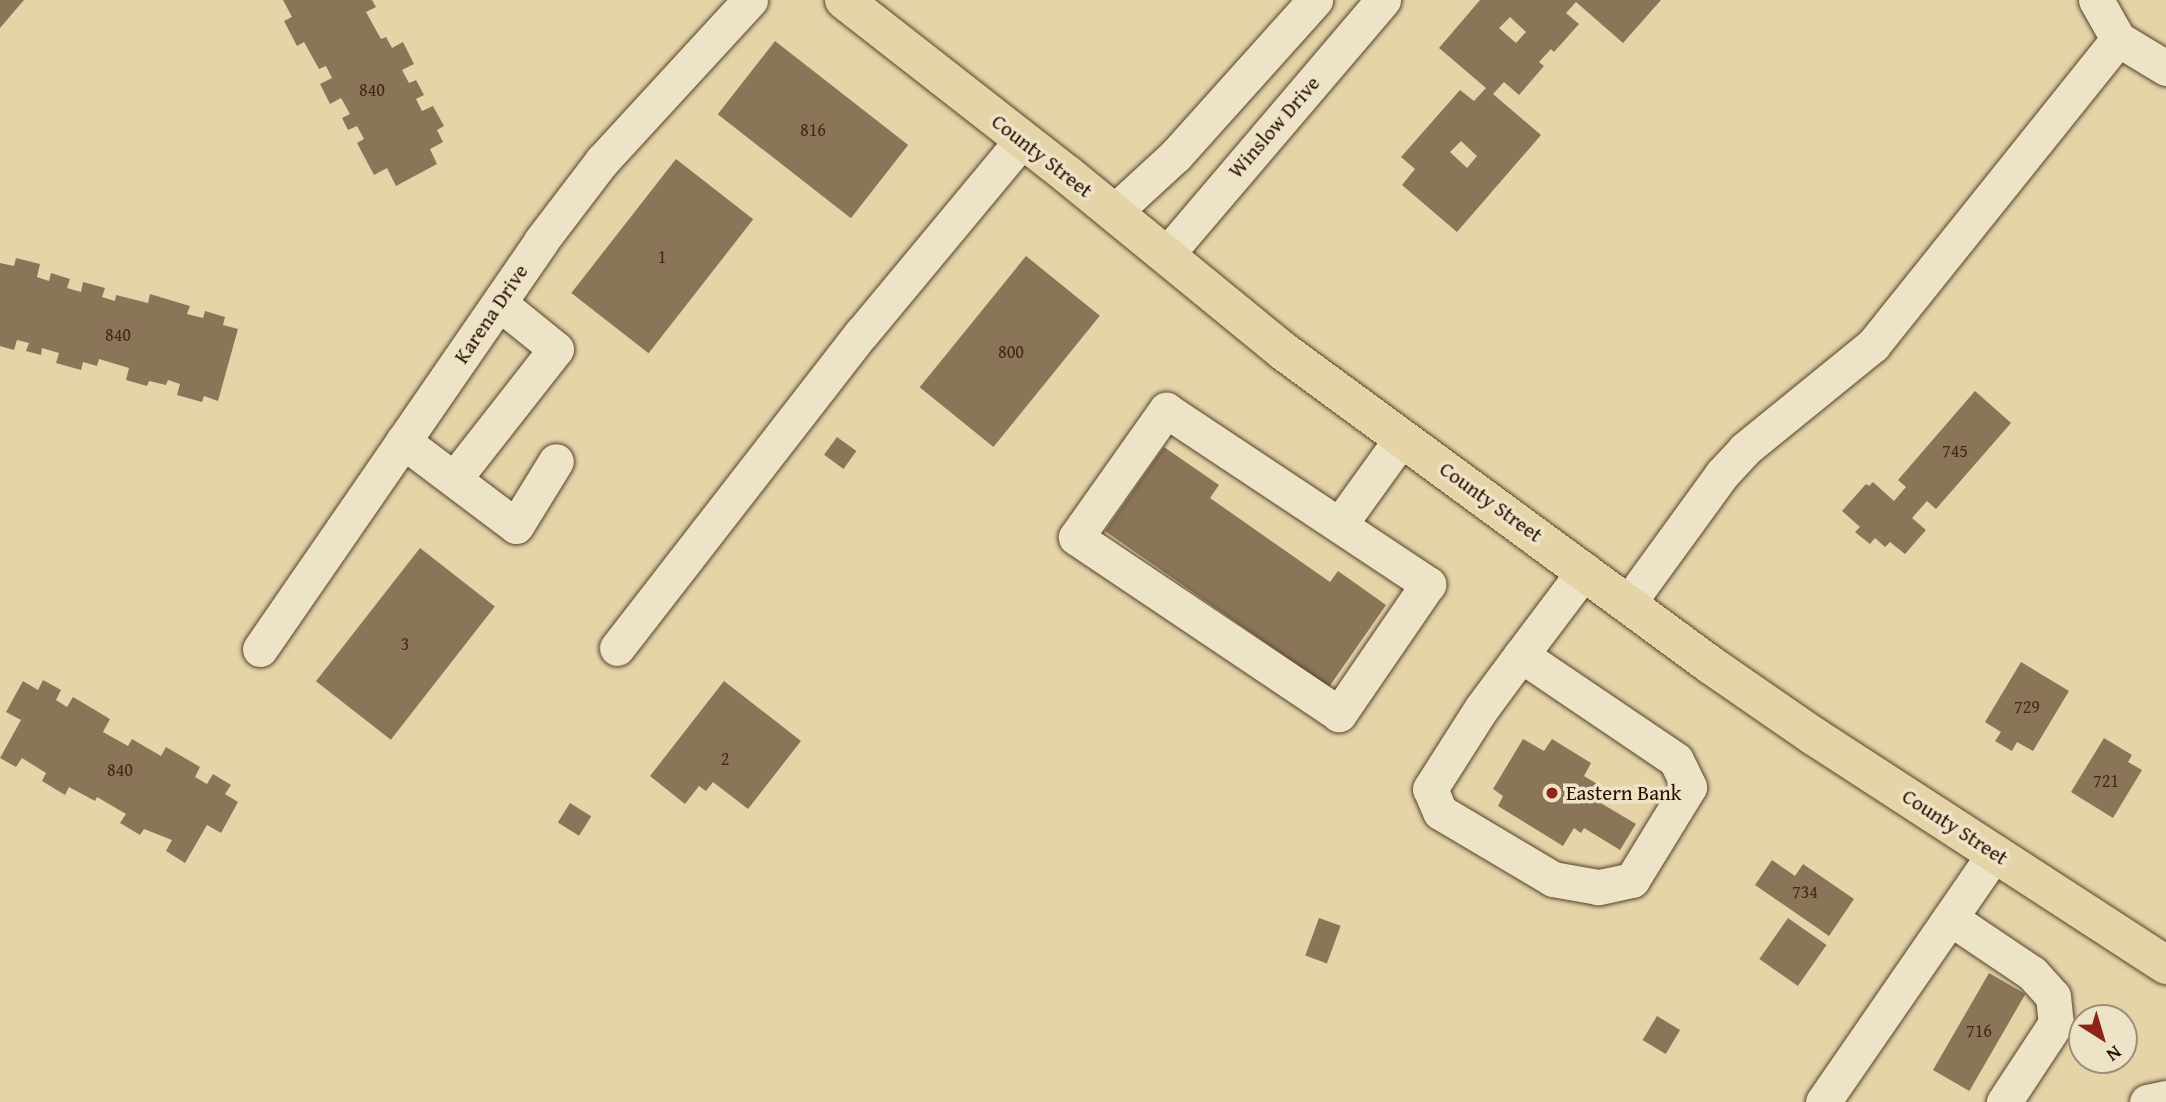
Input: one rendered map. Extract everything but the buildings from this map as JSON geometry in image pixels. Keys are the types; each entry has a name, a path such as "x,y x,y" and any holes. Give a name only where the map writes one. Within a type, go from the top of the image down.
{"main road":[{"name":"County Street","path":"844,0 1114,212 1283,351 1766,705 2166,965"}],"street":[{"name":"Karena Drive","path":"260,649 499,303 602,161 750,0"},
{"path":"1114,212 1175,156 1315,0"},
{"name":"Winslow Drive","path":"1166,255 1383,0"},
{"path":"2096,0 2118,40 2166,68"},
{"path":"1629,602 1722,474 1745,449 1873,345 2118,40"},
{"path":"617,648 838,363 1022,140"},
{"path":"454,479 556,349 499,303"},
{"path":"1166,410 1340,524 1428,584 1339,714 1076,537 1166,410"},
{"path":"1340,524 1402,438"},
{"path":"403,441 516,526 556,461"},
{"path":"1521,655 1676,760 1689,787 1632,880 1598,887 1553,879 1440,812 1430,789 1481,709 1521,655 1585,570"},
{"path":"1825,1101 1995,853"},
{"path":"1950,918 2032,973 2053,996 2056,1023 2004,1102"},
{"path":"2147,1102 2166,1098"}],"place":[{"name":"Eastern Bank","path":"1552,793"}]}
